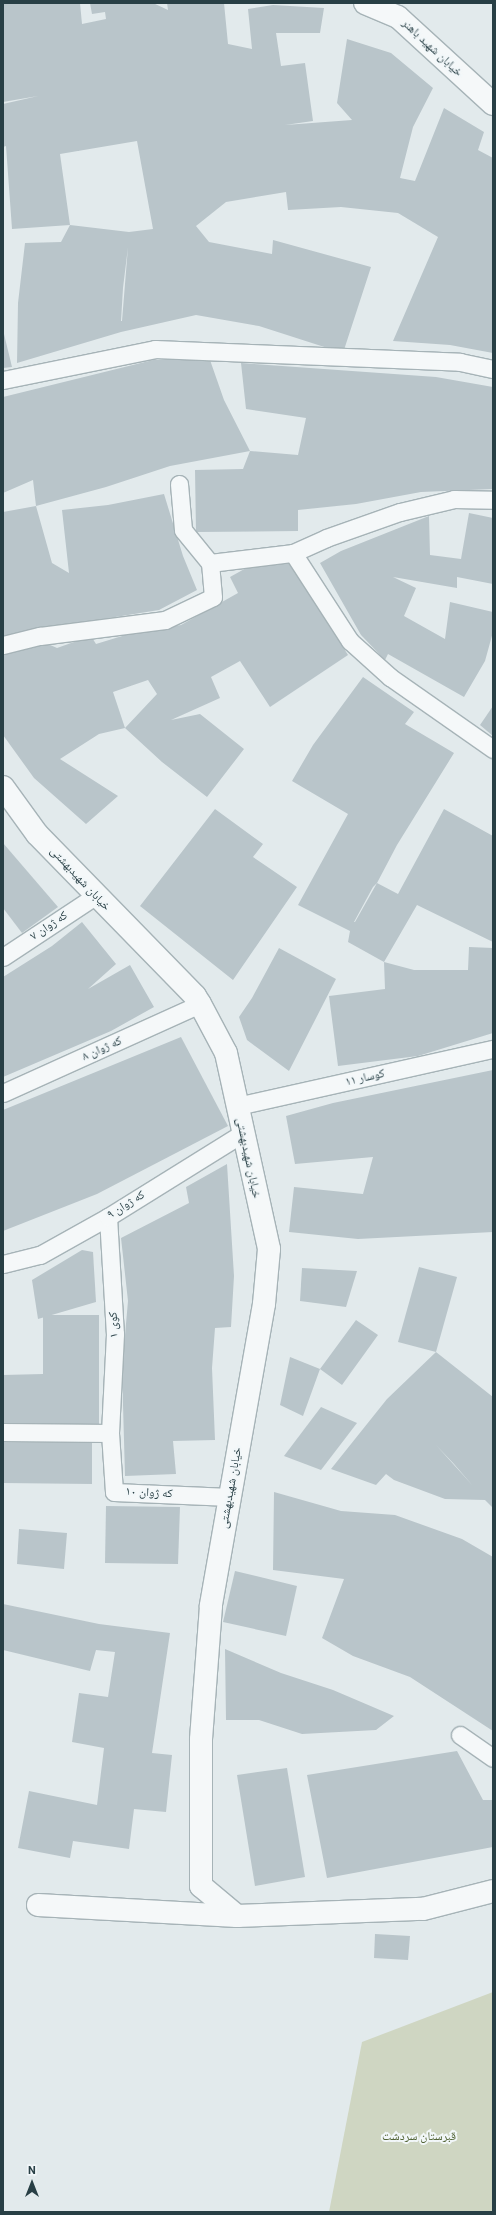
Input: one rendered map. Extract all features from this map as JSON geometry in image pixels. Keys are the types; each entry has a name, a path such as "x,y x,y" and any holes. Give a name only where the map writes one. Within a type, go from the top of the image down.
{"street":[{"name":"خیابان شهید باهنر","path":"364,3 398,17 493,104"},
{"name":"خیابان شهیدبهشتی","path":"3,788 37,834 95,896 195,996 200,1004 226,1053 269,1249 264,1304 210,1606 202,1740 201,1886 237,1916"},
{"path":"38,1905 237,1916 423,1909 493,1891"}],"lane":[{"path":"3,380 155,349 460,362 493,369"},
{"path":"3,645 40,636 165,620 213,597 210,563 183,530 179,484"},
{"path":"210,563 293,553 326,538 400,512 454,499 493,500"},
{"path":"293,553 350,641 390,677 493,749"},
{"name":"که ژوان ۷","path":"3,957 95,896"},
{"name":"که ژوان ۸","path":"3,1093 200,1004"},
{"name":"کوسار ۱۱","path":"237,1106 493,1049"},
{"name":"که ژوان ۹","path":"3,1264 40,1255 108,1217 243,1133"},
{"name":"کوی ۱","path":"108,1217 115,1334 110,1433"},
{"path":"3,1432 110,1433"},
{"name":"که ژوان ۱۰","path":"110,1433 114,1492 230,1497"},
{"path":"460,1735 493,1758"}],"green space":[{"name":"قبرستان سردشت","path":"493,1992 493,2212 329,2212 362,2042"}],"building":[{"path":"3,3 80,3 82,24 106,19 105,12 92,14 90,3 153,3 168,10 167,3 224,3 228,44 252,49 248,9 273,5 324,8 320,33 276,33 281,66 305,63 313,121 285,125 352,120 337,103 347,39 391,53 433,88 413,127 400,178 415,181 444,108 484,132 478,150 493,158 493,353 450,345 393,341 438,237 398,213 341,207 288,210 286,192 226,202 196,226 209,242 272,254 273,240 371,267 343,353 259,326 196,315 121,332 17,363 18,303 25,243 61,242 70,225 12,229 6,146 3,147 3,104 38,96 3,102","holes":["137,141 153,229 129,232 70,225 60,154","128,247 122,321 123,288"]},
{"path":"4,334 12,367 3,368"},
{"path":"153,360 210,360 224,400 250,451 170,466 106,487 36,506 33,480 3,493 3,397"},
{"path":"241,363 436,377 493,387 493,489 421,492 356,504 298,510 298,531 196,532 195,470 243,469 250,451 298,455 306,418 246,409"},
{"path":"164,494 183,556 197,590 159,610 78,623 3,638 3,512 36,506 52,563 69,573 62,510 108,505"},
{"path":"469,513 493,518 493,584 457,577 457,588 393,577 416,588 404,616 445,639 450,602 493,612 493,632 485,661 464,697 388,654 385,660 361,635 320,563 341,551 429,516 430,555 461,559"},
{"path":"290,563 348,655 270,707 240,661 211,677 220,698 171,720 200,714 244,749 207,797 162,762 125,728 99,734 60,759 118,796 86,824 34,778 3,735 3,654 48,644 57,648 91,636 96,644 132,633 181,625 238,593 230,577 248,567","holes":["148,680 157,694 125,728 113,692"]},
{"path":"363,677 414,712 405,724 454,753 397,845 377,883 398,894 444,809 493,836 493,942 417,905 384,962 348,942 350,931 298,905 348,814 292,781 313,745","holes":["377,883 355,922 373,887"]},
{"path":"493,706 493,736 480,725"},
{"path":"215,809 263,844 253,857 297,887 233,980 140,906"},
{"path":"3,843 58,907 22,933 3,908"},
{"path":"82,922 116,964 88,989 130,965 154,1007 111,1031 3,1077 3,977 52,946"},
{"path":"469,947 493,948 493,1033 418,1056 338,1066 329,996 385,989 384,962 414,970 468,970"},
{"path":"279,948 336,979 289,1071 247,1040 239,1017 252,998"},
{"path":"181,1037 228,1126 97,1194 3,1231 3,1110"},
{"path":"493,1070 493,1232 358,1239 289,1232 294,1187 363,1194 373,1157 295,1164 286,1116 333,1103"},
{"path":"227,1164 234,1276 231,1327 215,1328 212,1368 215,1440 173,1441 176,1474 125,1476 122,1369 128,1301 121,1238 189,1203 186,1187"},
{"path":"82,1250 93,1252 96,1302 38,1319 32,1280"},
{"path":"419,1267 457,1277 436,1352 398,1342"},
{"path":"302,1268 357,1271 346,1307 300,1301"},
{"path":"43,1315 99,1315 99,1425 3,1424 3,1375 43,1374"},
{"path":"356,1320 378,1335 342,1385 320,1369"},
{"path":"436,1352 493,1397 493,1508 485,1500 445,1499 394,1480 386,1474 376,1485 331,1469 387,1399","holes":["436,1445 454,1464 473,1486"]},
{"path":"290,1357 320,1369 303,1416 280,1405"},
{"path":"321,1407 357,1423 321,1470 284,1456"},
{"path":"3,1442 92,1443 92,1484 3,1483"},
{"path":"274,1492 341,1511 395,1515 462,1539 493,1557 493,1731 410,1677 353,1656 322,1638 344,1579 273,1570"},
{"path":"106,1506 180,1507 178,1564 105,1563"},
{"path":"19,1529 67,1533 64,1569 17,1564"},
{"path":"235,1571 297,1586 286,1636 223,1622"},
{"path":"3,1604 99,1624 170,1633 152,1753 172,1755 166,1812 134,1809 129,1849 73,1841 70,1858 18,1848 29,1791 97,1805 104,1748 72,1742 79,1693 108,1697 115,1652 96,1650 90,1671 3,1650"},
{"path":"225,1649 281,1673 333,1690 394,1716 376,1730 302,1734 259,1720 226,1720"},
{"path":"457,1751 483,1800 493,1800 493,1847 327,1878 307,1775"},
{"path":"287,1768 305,1877 255,1886 237,1775"},
{"path":"375,1934 410,1936 408,1960 374,1958"}]}
